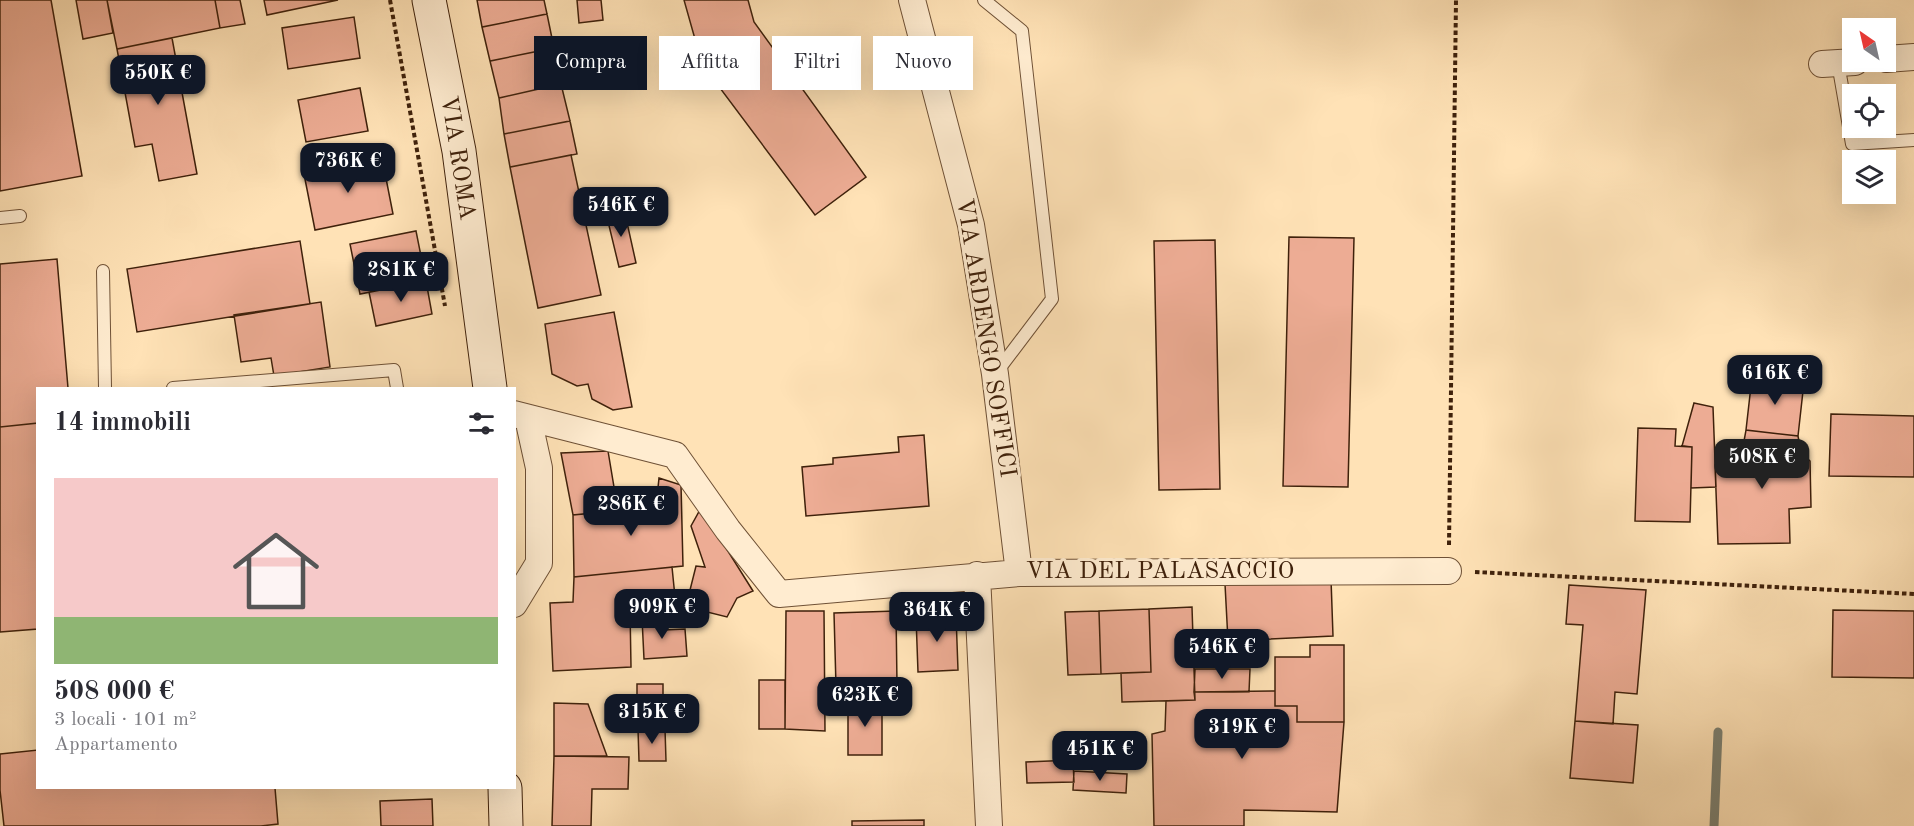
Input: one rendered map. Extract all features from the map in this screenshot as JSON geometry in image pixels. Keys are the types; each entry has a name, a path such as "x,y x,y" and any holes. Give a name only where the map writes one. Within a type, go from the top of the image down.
{"main road":[{"name":"VIA ROMA","path":"429,0 459,151 490,387"},
{"path":"505,789 506,826"}],"street":[{"name":"VIA ARDENGO SOFFICI","path":"912,0 971,225 995,374 1019,573"},
{"path":"1896,58 1914,57"},
{"name":"VIA DEL PALASACCIO","path":"521,416 675,455 728,530 779,594 1019,573 1448,571"},
{"path":"516,601 540,563 539,468 521,416"},
{"path":"977,575 989,826"}],"lane":[{"path":"984,0 1022,31 1052,299 995,374"},
{"path":"1839,63 1852,144 1914,140"},
{"path":"0,218 20,216"},
{"path":"103,271 105,387"},
{"path":"185,387 394,370 397,387"}],"path":[{"path":"390,0 446,312"},
{"path":"1456,0 1448,571 1914,594"}],"building":[{"path":"0,0 51,0 82,176 0,191"},
{"path":"76,0 107,0 113,33 83,39"},
{"path":"107,0 215,0 220,28 117,49"},
{"path":"215,0 240,0 245,24 220,28"},
{"path":"264,0 338,0 267,15"},
{"path":"477,0 544,0 547,14 482,27"},
{"path":"577,0 601,0 603,20 579,23"},
{"path":"684,0 748,0 754,22 772,47 772,90 803,90 866,177 815,215 721,90 760,90 760,36 694,36"},
{"path":"547,14 552,36 534,36 534,52 490,61 482,27"},
{"path":"354,17 360,58 288,69 282,28"},
{"path":"172,38 197,174 159,181 152,144 135,147 117,49"},
{"path":"534,52 534,90 499,98 490,61"},
{"path":"360,88 368,131 306,142 298,100"},
{"path":"534,90 562,90 570,121 504,134 499,98"},
{"path":"570,121 577,154 510,167 504,134"},
{"path":"571,155 601,295 538,308 510,167"},
{"path":"382,158 393,214 315,230 304,174"},
{"path":"624,209 636,263 619,267 606,213"},
{"path":"416,231 426,281 360,294 350,244"},
{"path":"1289,237 1354,238 1348,487 1283,486"},
{"path":"1215,240 1220,489 1159,490 1154,241"},
{"path":"300,241 310,304 137,332 127,269"},
{"path":"57,259 68,387 36,387 36,423 0,427 0,264"},
{"path":"426,281 432,314 376,326 369,292"},
{"path":"321,302 330,367 274,376 271,358 241,362 234,315"},
{"path":"614,312 632,407 613,410 592,399 588,384 577,386 552,374 545,324"},
{"path":"1752,377 1804,382 1798,436 1746,430"},
{"path":"1694,403 1713,407 1716,487 1691,488 1692,447 1682,446"},
{"path":"1831,414 1914,416 1914,477 1829,476"},
{"path":"36,423 36,629 0,632 0,427"},
{"path":"1638,428 1676,429 1675,446 1692,447 1690,522 1635,521"},
{"path":"1746,430 1798,436 1801,452 1810,461 1811,507 1789,509 1790,543 1718,544 1715,465 1740,463"},
{"path":"924,435 929,506 806,516 802,467 833,464 833,458 899,452 898,437"},
{"path":"608,451 618,511 573,515 561,453"},
{"path":"659,478 681,485 683,566 574,577 573,515 656,507"},
{"path":"701,508 753,591 737,598 727,617 699,610 702,599 689,594 696,566 705,567 691,526"},
{"path":"672,567 676,607 630,609 631,667 553,671 550,603 573,602 574,577"},
{"path":"1331,579 1333,636 1228,641 1225,584"},
{"path":"1569,585 1646,590 1637,694 1615,692 1613,724 1575,721 1583,625 1566,624"},
{"path":"1192,607 1195,700 1122,702 1121,673 1151,672 1149,609"},
{"path":"1149,609 1151,672 1101,674 1099,611"},
{"path":"1833,610 1914,611 1914,678 1832,677"},
{"path":"786,611 824,611 825,731 785,729"},
{"path":"896,611 897,684 836,686 834,613"},
{"path":"1099,611 1101,674 1068,675 1065,612"},
{"path":"956,615 958,670 918,672 916,617"},
{"path":"664,617 664,630 685,629 687,656 644,659 642,618"},
{"path":"1310,645 1344,645 1344,722 1297,722 1297,706 1275,706 1275,657 1310,657"},
{"path":"1195,669 1250,669 1249,692 1194,692"},
{"path":"759,680 785,680 785,729 759,729"},
{"path":"637,684 663,684 663,711 637,711"},
{"path":"1275,691 1275,706 1297,706 1297,722 1344,722 1337,812 1244,810 1244,826 1154,826 1152,734 1165,731 1166,701 1195,700 1194,692"},
{"path":"848,702 882,702 882,755 848,755"},
{"path":"554,703 588,704 607,756 554,756"},
{"path":"1575,721 1638,725 1633,783 1570,778"},
{"path":"638,729 665,729 666,761 639,761"},
{"path":"36,750 36,789 275,789 278,824 261,826 4,826 0,790 0,754"},
{"path":"554,756 629,757 628,789 592,789 591,826 552,826"},
{"path":"1073,760 1074,782 1027,783 1026,762"},
{"path":"1074,771 1127,774 1126,793 1073,790"},
{"path":"432,799 433,826 381,826 380,801"},
{"path":"924,820 924,826 852,826 852,821"}],"waterway":[{"path":"1714,826 1718,732"}]}
